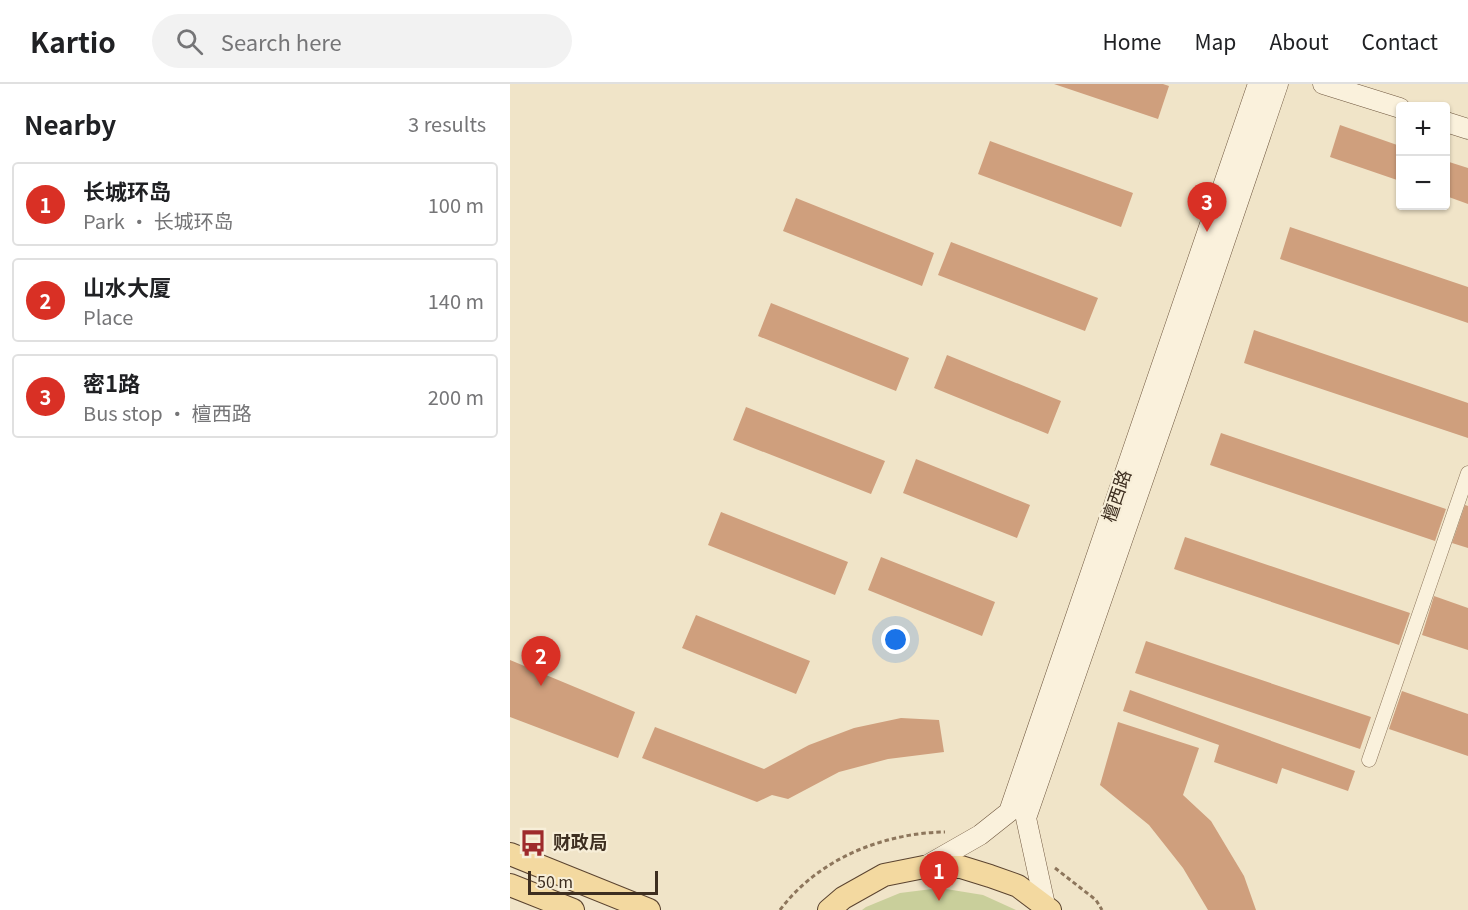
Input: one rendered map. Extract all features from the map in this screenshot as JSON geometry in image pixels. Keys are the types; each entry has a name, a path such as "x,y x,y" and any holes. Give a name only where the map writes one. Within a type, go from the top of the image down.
{"main road":[{"name":"檀西路","path":"924,867 980,836 1009,812 1258,84"},
{"name":"檀西路","path":"1048,908 1026,818 1278,84"},
{"path":"1323,84 1396,106"},
{"path":"1450,123 1468,129"},
{"path":"510,854 649,910"},
{"path":"829,910 843,898 884,875 924,867 961,867 990,876 1018,886 1048,908"},
{"path":"510,885 573,910"}],"street":[{"path":"1369,760 1468,473"}],"green space":[{"path":"940,888 983,895 1016,910 862,910 900,893"}],"building":[{"path":"1054,84 1163,84 1169,86 1158,119"},
{"path":"1340,125 1396,145 1396,180 1330,157"},
{"path":"990,141 1133,193 1121,227 978,174"},
{"path":"1450,162 1468,168 1468,204 1450,197"},
{"path":"796,198 934,253 922,286 783,231"},
{"path":"1290,227 1468,287 1468,323 1280,259"},
{"path":"951,242 1098,298 1085,331 938,275"},
{"path":"771,303 909,358 896,391 758,336"},
{"path":"1254,330 1468,403 1468,438 1244,363"},
{"path":"947,355 1061,401 1048,434 934,388"},
{"path":"746,407 885,461 871,494 733,440"},
{"path":"1221,433 1446,509 1435,541 1210,465"},
{"path":"916,459 1030,505 1017,538 903,493"},
{"path":"1465,505 1468,506 1468,548 1452,543"},
{"path":"721,512 848,562 835,595 708,545"},
{"path":"1185,537 1410,613 1399,645 1174,569"},
{"path":"881,557 995,602 982,636 868,590"},
{"path":"1434,596 1468,608 1468,650 1422,635"},
{"path":"696,615 810,661 796,694 682,648"},
{"path":"1146,641 1371,717 1360,749 1135,673"},
{"path":"510,660 635,712 618,758 510,717"},
{"path":"1130,690 1355,771 1348,791 1282,768 1277,784 1214,762 1219,745 1123,711"},
{"path":"1402,691 1468,714 1468,756 1389,729"},
{"path":"901,718 939,720 944,752 888,759 839,772 788,799 772,795 757,802 642,758 655,727 764,769 809,745 854,728"},
{"path":"1118,722 1199,748 1183,795 1211,821 1244,876 1256,910 1208,910 1183,868 1149,825 1100,785"}],"place":[{"name":"密1路","path":"1207,232"},
{"name":"山水大厦","path":"541,686"},
{"name":"财政局","path":"533,843"},
{"name":"长城环岛","path":"939,901"}]}
